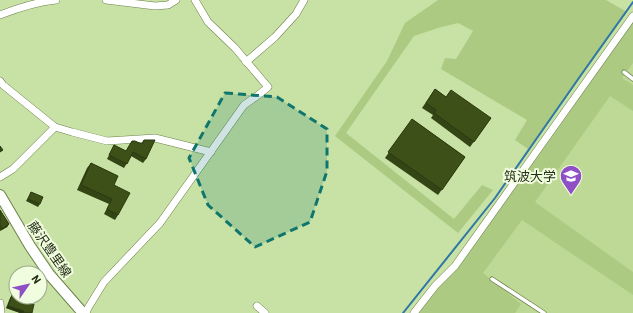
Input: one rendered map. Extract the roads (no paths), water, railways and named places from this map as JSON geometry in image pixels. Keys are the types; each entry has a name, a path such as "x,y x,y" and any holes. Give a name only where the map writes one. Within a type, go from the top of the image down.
{"main road":[{"name":"藤沢豊里線","path":"0,195 30,246 49,274 71,300 85,313"}],"street":[{"path":"0,15 44,0 56,0"},
{"path":"106,0 155,6 168,5 176,0"},
{"path":"85,313 104,282 160,223 244,105 268,87 235,48 208,22 195,0"},
{"path":"246,62 275,37 296,14 304,0"},
{"path":"414,313 435,286 455,266 633,16"},
{"path":"0,82 55,127 107,141 156,138 211,152"},
{"path":"0,177 13,169 55,127"},
{"path":"0,303 1,313"},
{"path":"257,306 265,313"}],"lane":[{"path":"624,72 633,79"},
{"path":"492,279 544,313"}],"waterway":[{"path":"403,313 495,198 633,2"}],"place":[{"name":"筑波大学","path":"571,196"}]}
